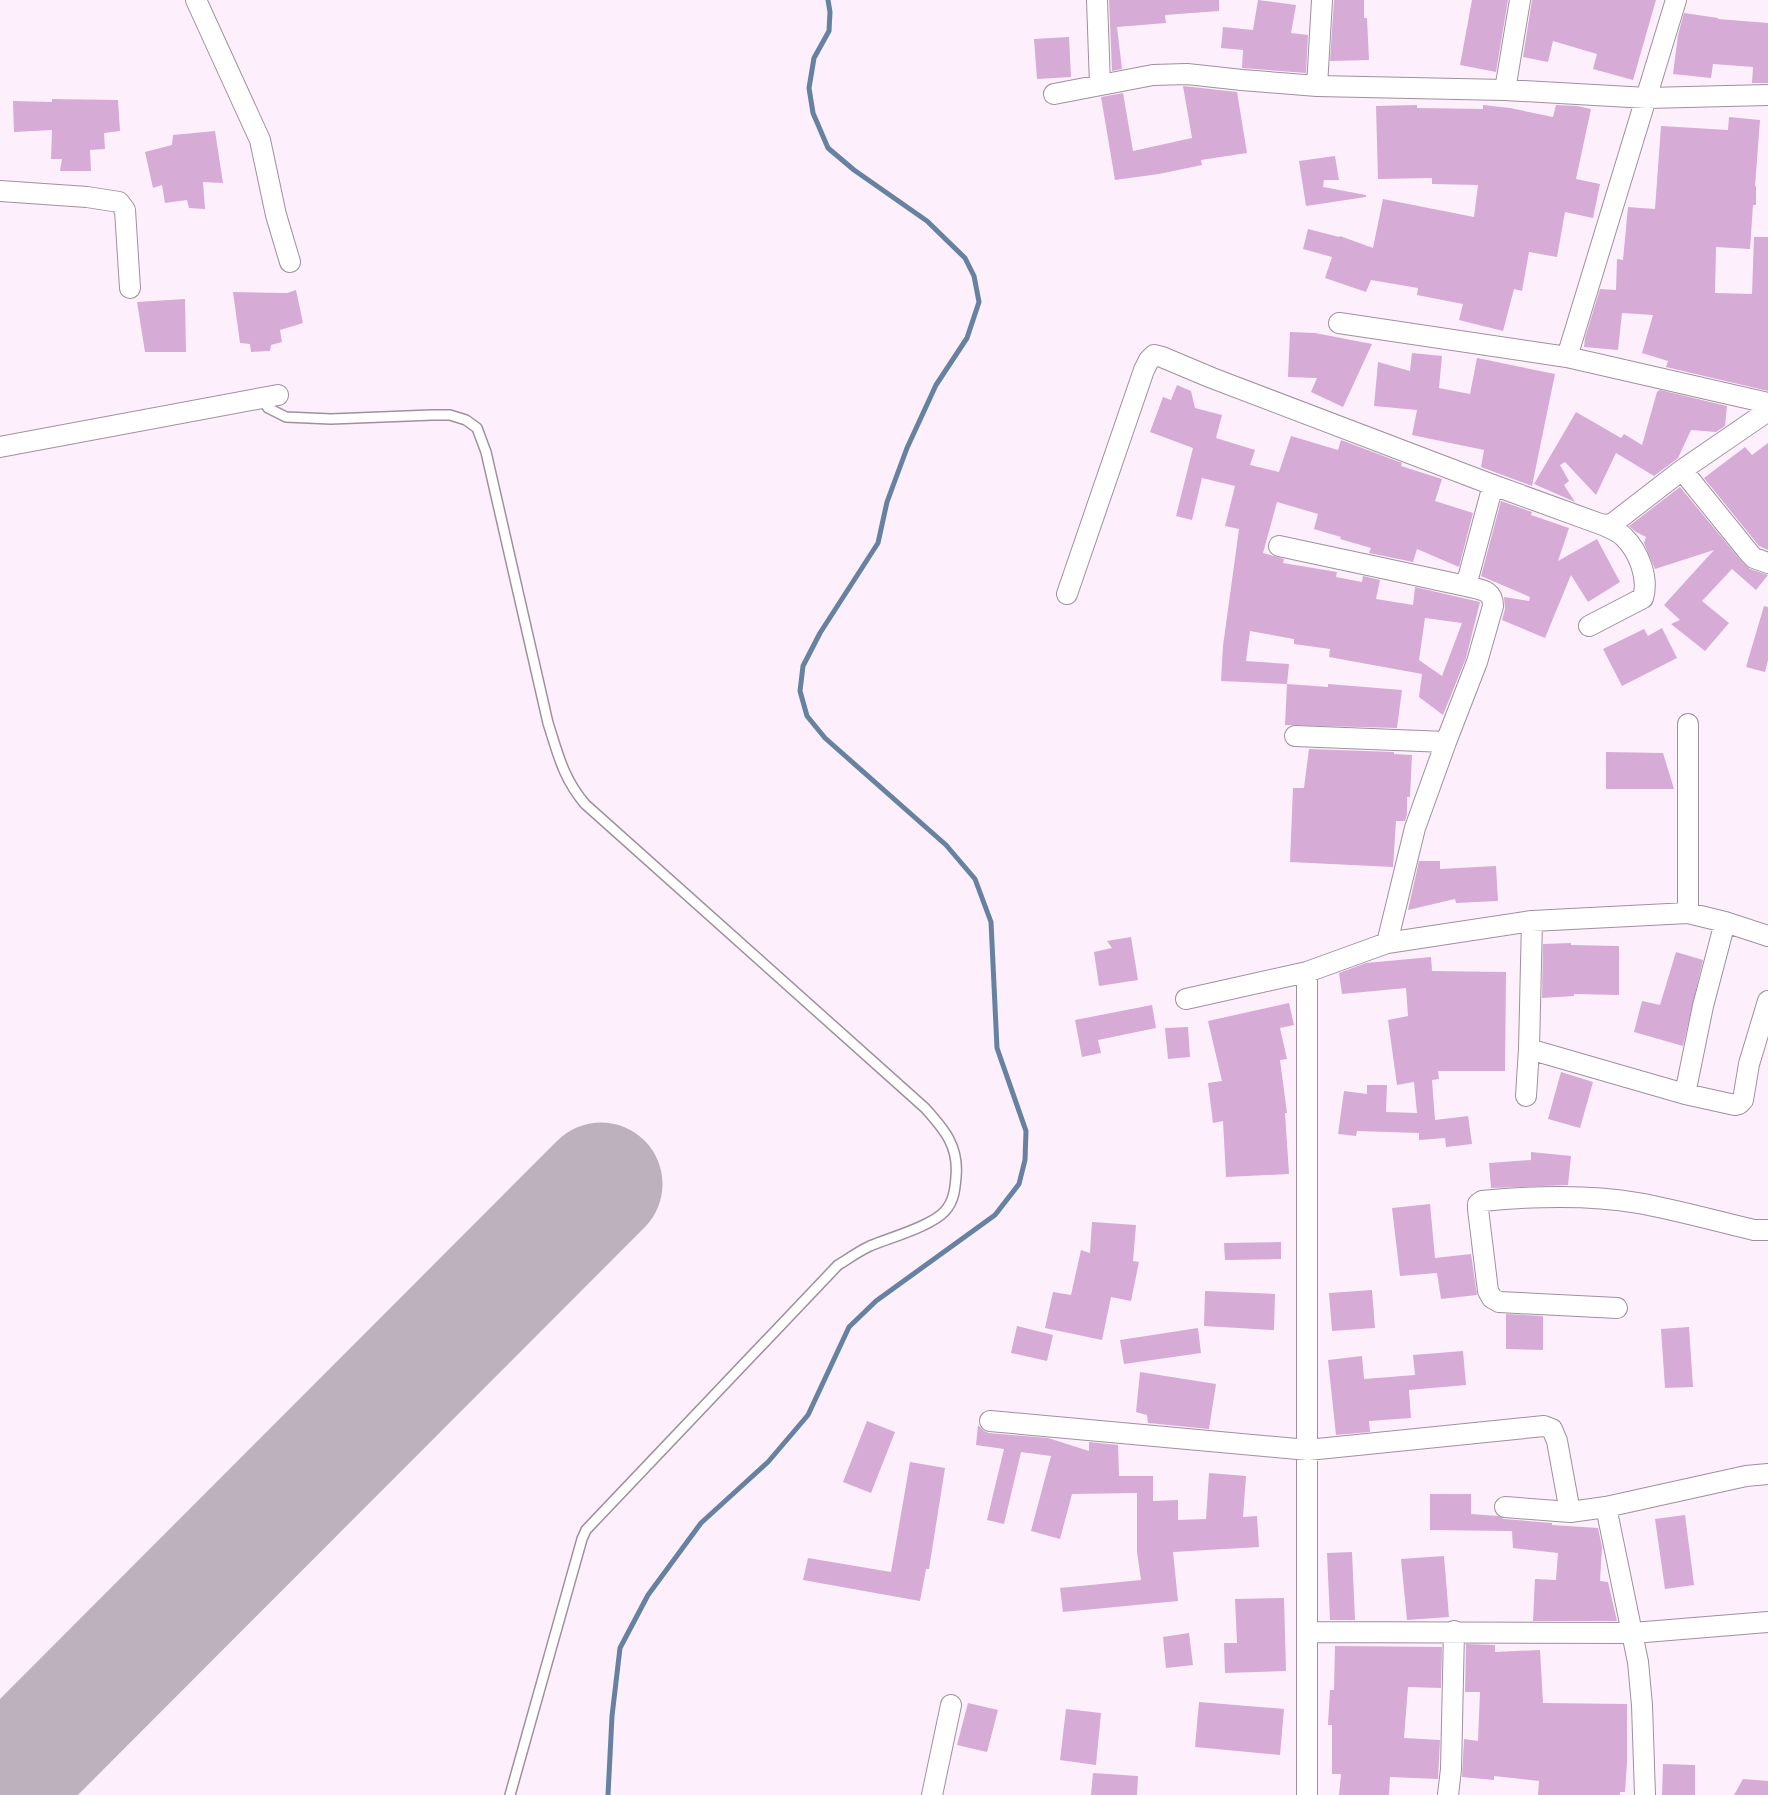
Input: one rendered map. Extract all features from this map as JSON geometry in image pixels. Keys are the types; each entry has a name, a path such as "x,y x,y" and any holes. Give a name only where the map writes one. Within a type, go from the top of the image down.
{"street":[{"path":"196,0 260,140 276,215 290,262"},
{"path":"1096,0 1100,85"},
{"path":"1317,86 1322,0"},
{"path":"1505,90 1520,0"},
{"path":"1567,357 1676,0"},
{"path":"1054,94 1153,75 1186,74 1317,86 1505,90 1647,98 1768,95"},
{"path":"0,191 87,197 119,202 125,210 130,288"},
{"path":"1339,323 1567,357 1768,403"},
{"path":"1067,594 1144,370 1154,355 1493,485 1604,525 1623,536 1639,559 1647,587 1643,598 1589,626"},
{"path":"0,447 270,397"},
{"path":"1604,525 1612,524 1682,470 1768,411"},
{"path":"1682,470 1750,554 1768,563"},
{"path":"1466,586 1493,485"},
{"path":"1279,546 1466,586 1489,593 1493,597 1493,606 1477,662 1415,828 1387,943"},
{"path":"1688,723 1688,913"},
{"path":"1295,736 1446,742"},
{"path":"1186,999 1307,972 1387,943 1532,921 1688,913 1768,936"},
{"path":"1526,1096 1532,921"},
{"path":"1685,1094 1703,1006 1725,922"},
{"path":"1307,972 1307,1795"},
{"path":"1529,1050 1685,1094 1735,1105 1743,1100 1749,1064 1768,1001"},
{"path":"1617,1308 1500,1302 1492,1298 1488,1291 1478,1204 1530,1196 1580,1197 1636,1203 1754,1230 1768,1230"},
{"path":"990,1421 1308,1450 1544,1426 1552,1429 1557,1441 1570,1512"},
{"path":"1505,1507 1570,1512 1746,1476 1768,1474"},
{"path":"1606,1506 1638,1662 1645,1795"},
{"path":"1308,1632 1633,1632 1768,1622"},
{"path":"1448,1795 1451,1769 1454,1632"},
{"path":"932,1795 951,1705"}],"lane":[{"path":"270,397 268,408 286,417 331,419 450,415 466,420 477,428 486,452 548,723 562,767 572,788 585,804 925,1108 942,1127 953,1145 957,1168 954,1195 945,1212 931,1221 868,1247 838,1265 586,1530 510,1795"}],"building":[{"path":"1109,0 1219,0 1219,11 1165,15 1166,23 1117,27 1122,69 1112,71"},
{"path":"1258,0 1296,5 1291,33 1308,35 1306,73 1242,68 1243,50 1221,48 1223,27 1253,30"},
{"path":"1334,0 1364,0 1369,60 1330,61"},
{"path":"1472,0 1508,0 1496,72 1460,65"},
{"path":"1532,0 1656,0 1633,80 1593,69 1597,54 1553,41 1548,62 1523,57"},
{"path":"1684,13 1718,19 1768,23 1768,83 1752,83 1753,67 1713,64 1711,78 1673,74 1678,35"},
{"path":"1069,37 1071,77 1037,79 1034,39"},
{"path":"1183,86 1237,92 1247,153 1201,160 1202,165 1159,174 1115,180 1101,97 1123,93 1133,151 1192,138"},
{"path":"52,99 118,100 120,131 104,133 105,149 90,150 91,171 60,171 62,159 51,159 52,130 14,132 13,101 52,102"},
{"path":"1417,105 1417,108 1483,109 1483,105 1553,117 1556,105 1591,109 1576,179 1600,184 1593,218 1565,212 1557,257 1529,252 1522,291 1514,289 1503,331 1459,320 1463,304 1417,295 1418,288 1371,280 1366,292 1325,278 1332,257 1303,249 1308,229 1340,236 1373,248 1383,199 1474,217 1478,185 1432,184 1432,178 1378,179 1376,106"},
{"path":"1729,117 1760,120 1755,186 1756,205 1753,205 1750,249 1716,247 1715,293 1752,294 1754,237 1768,237 1768,391 1666,367 1668,361 1642,353 1653,315 1622,313 1618,350 1584,347 1600,289 1616,290 1617,259 1623,260 1628,207 1655,209 1661,126 1728,130"},
{"path":"215,131 223,183 203,182 205,209 189,208 187,200 165,203 162,185 153,188 145,152 172,145 173,135"},
{"path":"1335,156 1339,180 1324,180 1323,187 1366,195 1366,197 1306,206 1299,161"},
{"path":"296,290 303,323 280,330 282,342 271,345 270,351 251,352 250,344 240,343 233,292 287,293"},
{"path":"185,299 186,352 145,352 137,302"},
{"path":"1290,332 1315,333 1372,344 1343,407 1311,392 1317,378 1288,377"},
{"path":"1412,353 1442,356 1439,388 1470,394 1477,358 1555,374 1532,486 1481,467 1484,450 1412,435 1417,410 1374,406 1378,362 1410,371"},
{"path":"1177,385 1191,391 1195,408 1222,415 1216,438 1255,450 1250,465 1279,472 1291,436 1338,450 1341,440 1402,463 1401,466 1442,479 1435,501 1473,513 1459,567 1417,549 1413,562 1369,553 1371,548 1314,529 1318,514 1277,502 1263,553 1284,559 1283,563 1337,572 1336,577 1362,582 1363,576 1380,580 1376,599 1413,605 1415,587 1480,602 1466,658 1443,715 1419,697 1422,674 1329,657 1330,649 1294,644 1294,639 1250,631 1246,661 1289,664 1287,684 1221,681 1223,646 1239,529 1225,526 1235,486 1202,478 1192,520 1176,516 1193,448 1150,432 1163,397 1171,400","holes":["1425,618 1462,623 1442,676 1419,660"]},
{"path":"1660,390 1727,406 1725,426 1716,432 1691,430 1678,458 1654,476 1616,453 1596,495 1565,462 1560,465 1569,481 1564,485 1575,502 1534,484 1576,412 1621,438 1624,434 1642,445 1657,392"},
{"path":"1768,443 1768,550 1759,546 1704,478 1745,447 1752,455"},
{"path":"1680,487 1742,562 1750,569 1768,575 1756,590 1732,569 1702,601 1729,623 1705,651 1671,624 1680,620 1664,605 1714,550 1655,569 1644,543 1646,537 1629,526"},
{"path":"1501,501 1532,512 1531,515 1569,528 1558,561 1597,539 1620,582 1588,602 1571,575 1545,638 1502,620 1505,609 1504,597 1529,601 1530,597 1481,576"},
{"path":"1764,606 1768,607 1768,660 1765,672 1746,667"},
{"path":"1662,628 1677,658 1622,686 1603,649 1644,629 1648,636"},
{"path":"1287,684 1328,687 1328,684 1402,690 1397,728 1285,725"},
{"path":"1309,749 1394,752 1394,754 1412,755 1410,797 1407,797 1405,821 1396,821 1393,867 1290,862 1293,788 1304,788"},
{"path":"1606,752 1663,753 1674,789 1606,789"},
{"path":"1419,861 1440,861 1440,869 1496,866 1498,901 1456,903 1455,899 1408,910"},
{"path":"1131,937 1138,980 1099,986 1094,952 1112,948 1107,941"},
{"path":"1571,943 1571,945 1619,946 1619,995 1574,994 1574,996 1542,998 1543,944"},
{"path":"1676,952 1703,960 1683,1046 1634,1032 1642,1001 1660,1005"},
{"path":"1431,957 1432,971 1506,972 1505,1071 1438,1071 1439,1079 1432,1080 1435,1120 1468,1116 1472,1144 1446,1147 1445,1138 1419,1140 1419,1133 1357,1131 1356,1136 1338,1134 1344,1091 1367,1094 1367,1085 1387,1085 1386,1112 1417,1113 1414,1082 1397,1085 1388,1020 1408,1016 1406,988 1342,994 1339,973 1366,963"},
{"path":"1289,1003 1294,1025 1280,1028 1287,1059 1280,1060 1287,1113 1285,1113 1289,1174 1226,1177 1223,1121 1213,1123 1208,1083 1222,1081 1208,1021"},
{"path":"1152,1005 1156,1028 1098,1040 1101,1053 1082,1057 1075,1020"},
{"path":"1188,1027 1190,1057 1168,1059 1165,1028"},
{"path":"1561,1072 1593,1082 1580,1128 1548,1119"},
{"path":"1531,1152 1571,1156 1568,1185 1491,1188 1489,1163 1531,1160"},
{"path":"1430,1204 1435,1258 1471,1254 1477,1295 1441,1299 1437,1273 1400,1276 1392,1208"},
{"path":"1092,1222 1136,1225 1133,1261 1139,1262 1131,1301 1111,1297 1102,1340 1045,1328 1053,1292 1071,1295 1081,1250 1090,1253"},
{"path":"1281,1242 1281,1259 1225,1260 1224,1243"},
{"path":"1372,1290 1375,1328 1332,1331 1329,1293"},
{"path":"1205,1291 1275,1294 1274,1330 1204,1326"},
{"path":"1506,1314 1543,1316 1543,1350 1506,1349"},
{"path":"1017,1326 1053,1335 1047,1361 1011,1353"},
{"path":"1689,1327 1693,1387 1665,1388 1661,1329"},
{"path":"1198,1328 1201,1353 1124,1364 1120,1340"},
{"path":"1463,1351 1466,1385 1409,1390 1411,1418 1369,1421 1370,1432 1336,1435 1328,1360 1362,1356 1364,1379 1415,1375 1413,1355"},
{"path":"1140,1372 1216,1384 1209,1429 1148,1423 1147,1415 1136,1412"},
{"path":"867,1421 895,1432 871,1493 843,1482"},
{"path":"978,1425 989,1433 1048,1438 1089,1451 1089,1442 1118,1445 1119,1476 1153,1476 1153,1501 1178,1500 1178,1520 1206,1519 1209,1473 1246,1476 1243,1517 1257,1516 1259,1547 1173,1552 1178,1601 1063,1612 1060,1588 1141,1580 1137,1552 1137,1493 1072,1494 1060,1539 1031,1531 1051,1456 1021,1452 1004,1524 987,1520 1004,1449 976,1445"},
{"path":"910,1462 945,1468 929,1569 926,1569 920,1601 803,1580 808,1558 891,1572"},
{"path":"1430,1494 1471,1494 1471,1514 1552,1523 1552,1525 1598,1528 1602,1547 1600,1581 1608,1582 1617,1621 1533,1621 1535,1579 1556,1580 1558,1553 1513,1548 1512,1531 1430,1530"},
{"path":"1685,1515 1694,1585 1665,1589 1655,1519"},
{"path":"1352,1552 1355,1620 1330,1620 1327,1553"},
{"path":"1444,1556 1449,1617 1407,1620 1401,1559"},
{"path":"1284,1598 1286,1671 1225,1673 1224,1643 1237,1643 1235,1599"},
{"path":"1189,1633 1193,1665 1166,1668 1163,1637"},
{"path":"1466,1644 1495,1645 1495,1652 1540,1650 1543,1703 1627,1704 1625,1792 1620,1792 1620,1795 1538,1795 1539,1781 1494,1776 1494,1780 1462,1777 1464,1739 1478,1741 1480,1692 1465,1692"},
{"path":"1335,1646 1442,1647 1441,1688 1408,1687 1404,1738 1440,1740 1438,1779 1390,1777 1389,1795 1339,1795 1341,1774 1332,1774 1332,1725 1328,1725 1330,1690 1334,1690"},
{"path":"1199,1702 1284,1709 1280,1755 1195,1747"},
{"path":"968,1703 998,1710 987,1752 957,1745"},
{"path":"1066,1709 1101,1713 1096,1765 1060,1760"},
{"path":"1663,1764 1695,1765 1695,1795 1662,1795"},
{"path":"1093,1773 1138,1776 1137,1795 1091,1795"},
{"path":"1743,1779 1768,1781 1768,1795 1734,1795"}],"waterway":[{"path":"608,1795 612,1716 620,1648 648,1595 701,1523 768,1462 808,1415 849,1327 876,1301 995,1215 1019,1184 1025,1160 1026,1131 997,1048 991,922 975,879 946,845 825,738 807,716 800,691 803,666 820,633 878,543 887,502 907,448 936,385 967,338 979,302 974,276 965,258 927,221 854,170 828,148 813,113 809,88 814,58 829,31 828,0"}],"runway":[{"path":"0,1786 601,1184"}]}
